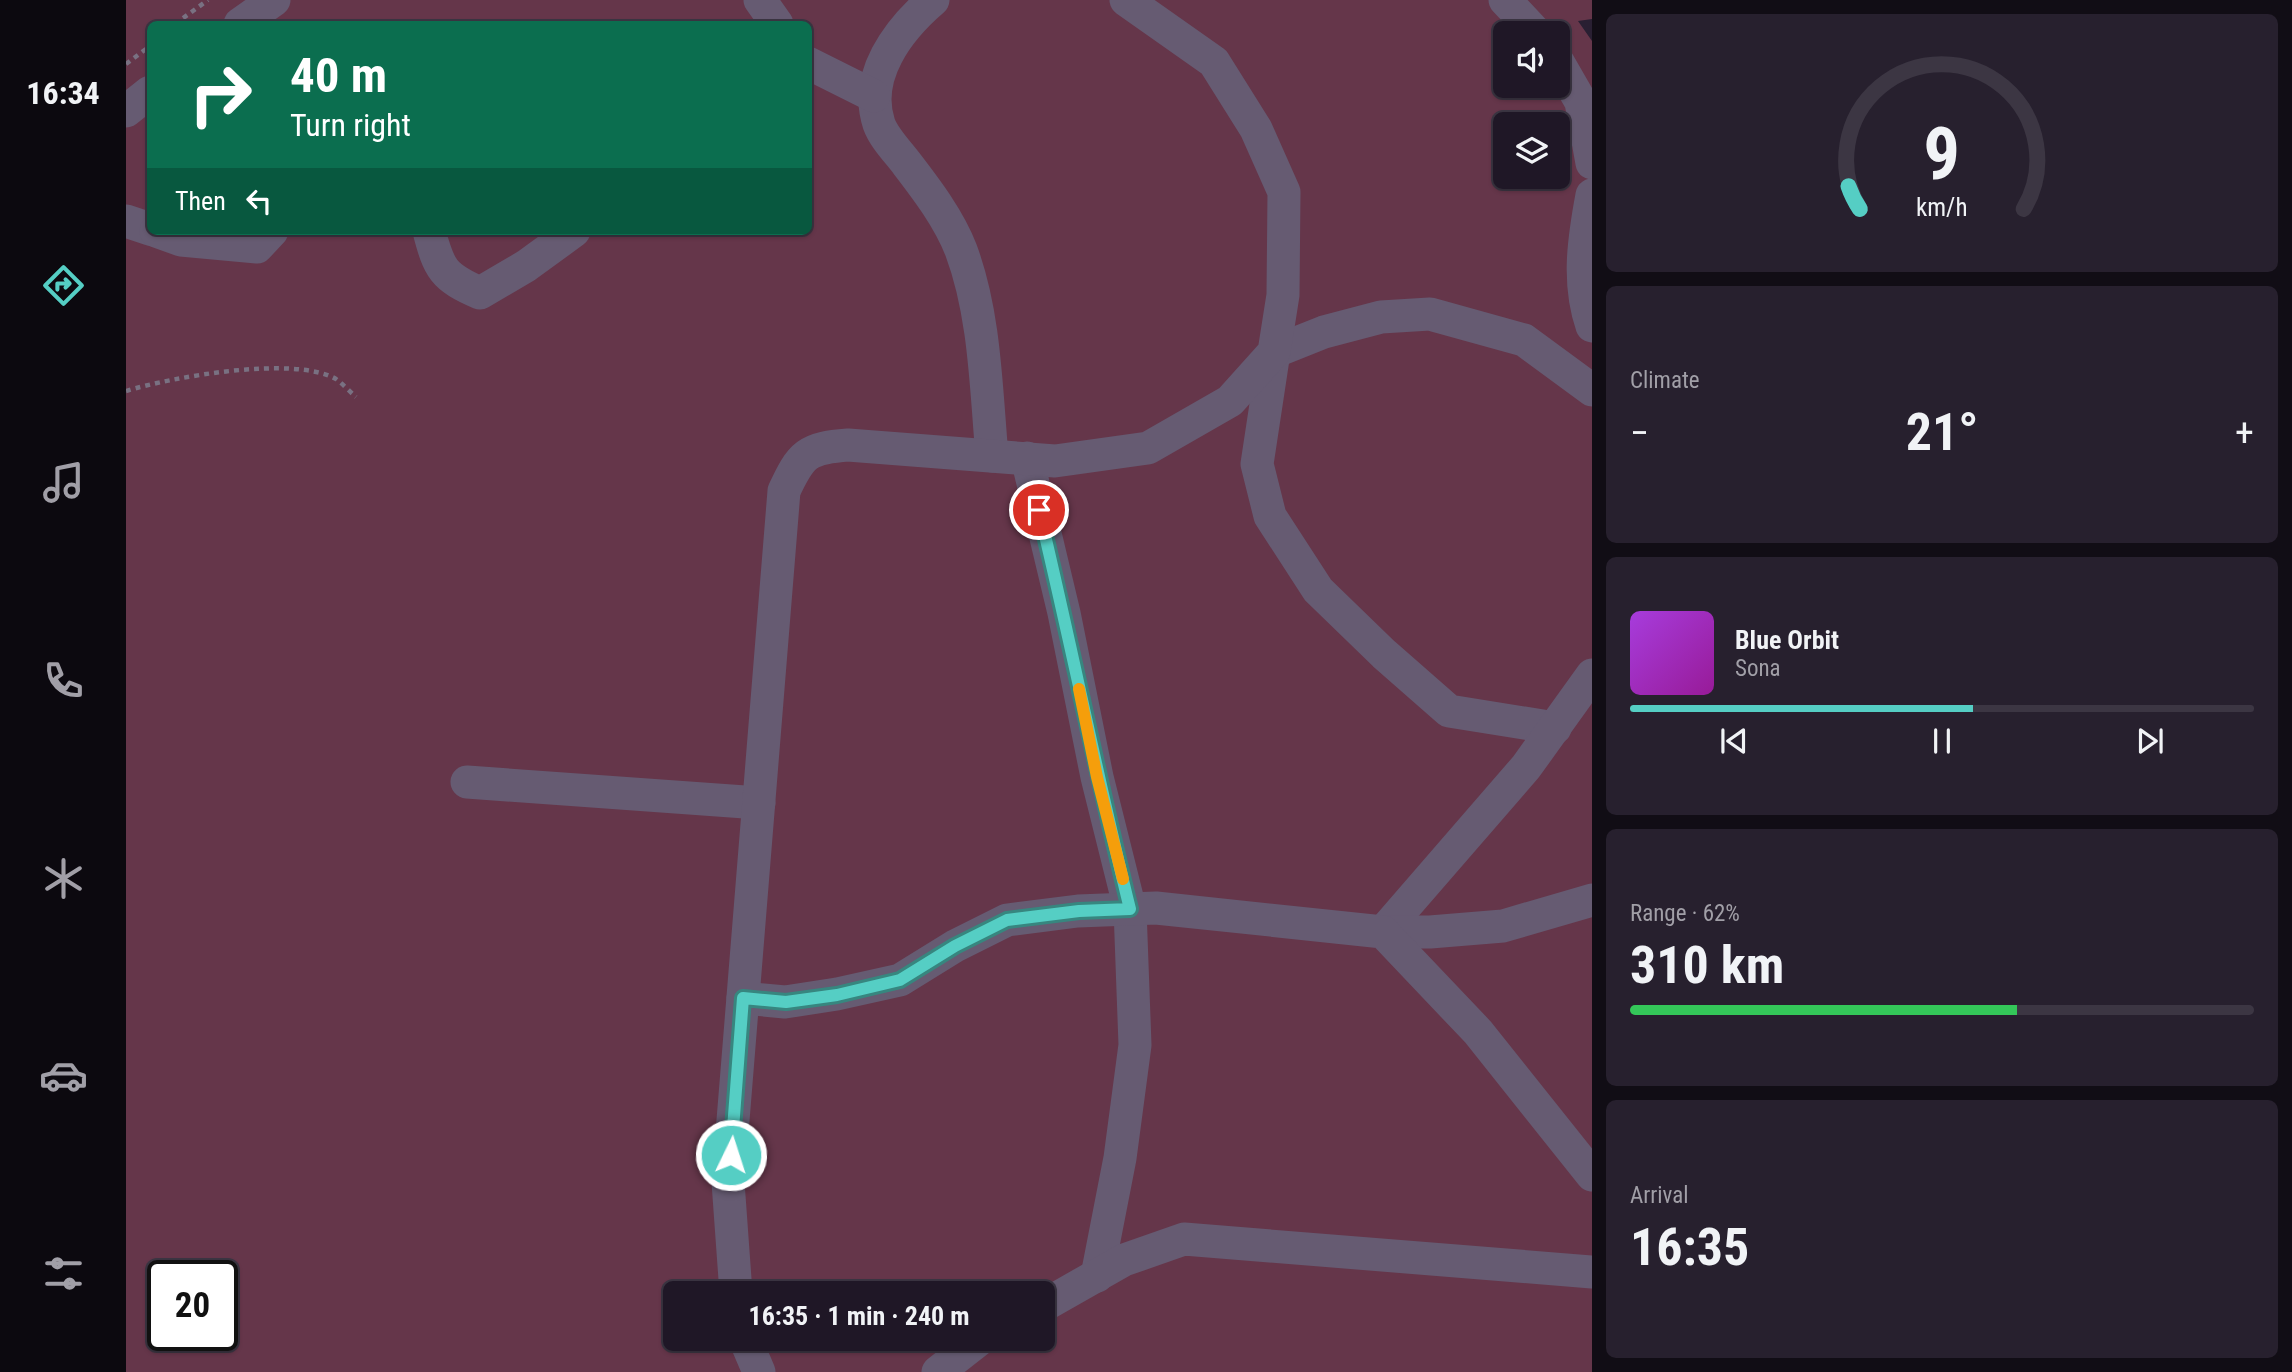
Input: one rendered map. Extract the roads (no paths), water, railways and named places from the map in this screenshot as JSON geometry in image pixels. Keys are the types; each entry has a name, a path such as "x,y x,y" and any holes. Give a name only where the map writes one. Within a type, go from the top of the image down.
{"lane":[{"path":"244,21 274,0"},
{"path":"760,0 775,21"},
{"path":"933,0 914,17 881,64 874,96 879,127 930,193 960,249 979,319 992,456"},
{"path":"1126,0 1214,62 1256,129 1284,192 1283,295 1257,464 1270,516 1318,590 1384,654 1449,711 1555,728"},
{"path":"1505,0 1525,21"},
{"path":"812,65 874,96"},
{"path":"1570,83 1581,102 1592,163"},
{"path":"126,111 147,94"},
{"path":"1592,195 1584,242 1584,304 1592,326"},
{"path":"126,221 147,228"},
{"path":"167,235 181,240 257,247 268,235"},
{"path":"430,235 437,261 450,280 480,293 526,266 568,235"},
{"path":"735,1281 729,1182 784,491 796,466 817,447 848,445 1055,461 1148,448 1230,401 1274,352 1324,332 1381,317 1430,314 1524,340 1592,390"},
{"path":"1027,458 1064,613 1097,777 1130,909 1135,1045 1120,1158 1097,1276"},
{"path":"1383,932 1468,838 1555,728 1592,675"},
{"path":"467,782 759,803"},
{"path":"743,998 786,1002 837,995 900,980 955,946 1007,920 1079,911 1156,908 1383,932 1430,932 1503,926 1592,900"},
{"path":"1383,932 1478,1031 1592,1175"},
{"path":"1055,1299 1124,1260 1184,1239 1592,1272"},
{"path":"750,1351 760,1372"},
{"path":"939,1372 965,1351"}]}
